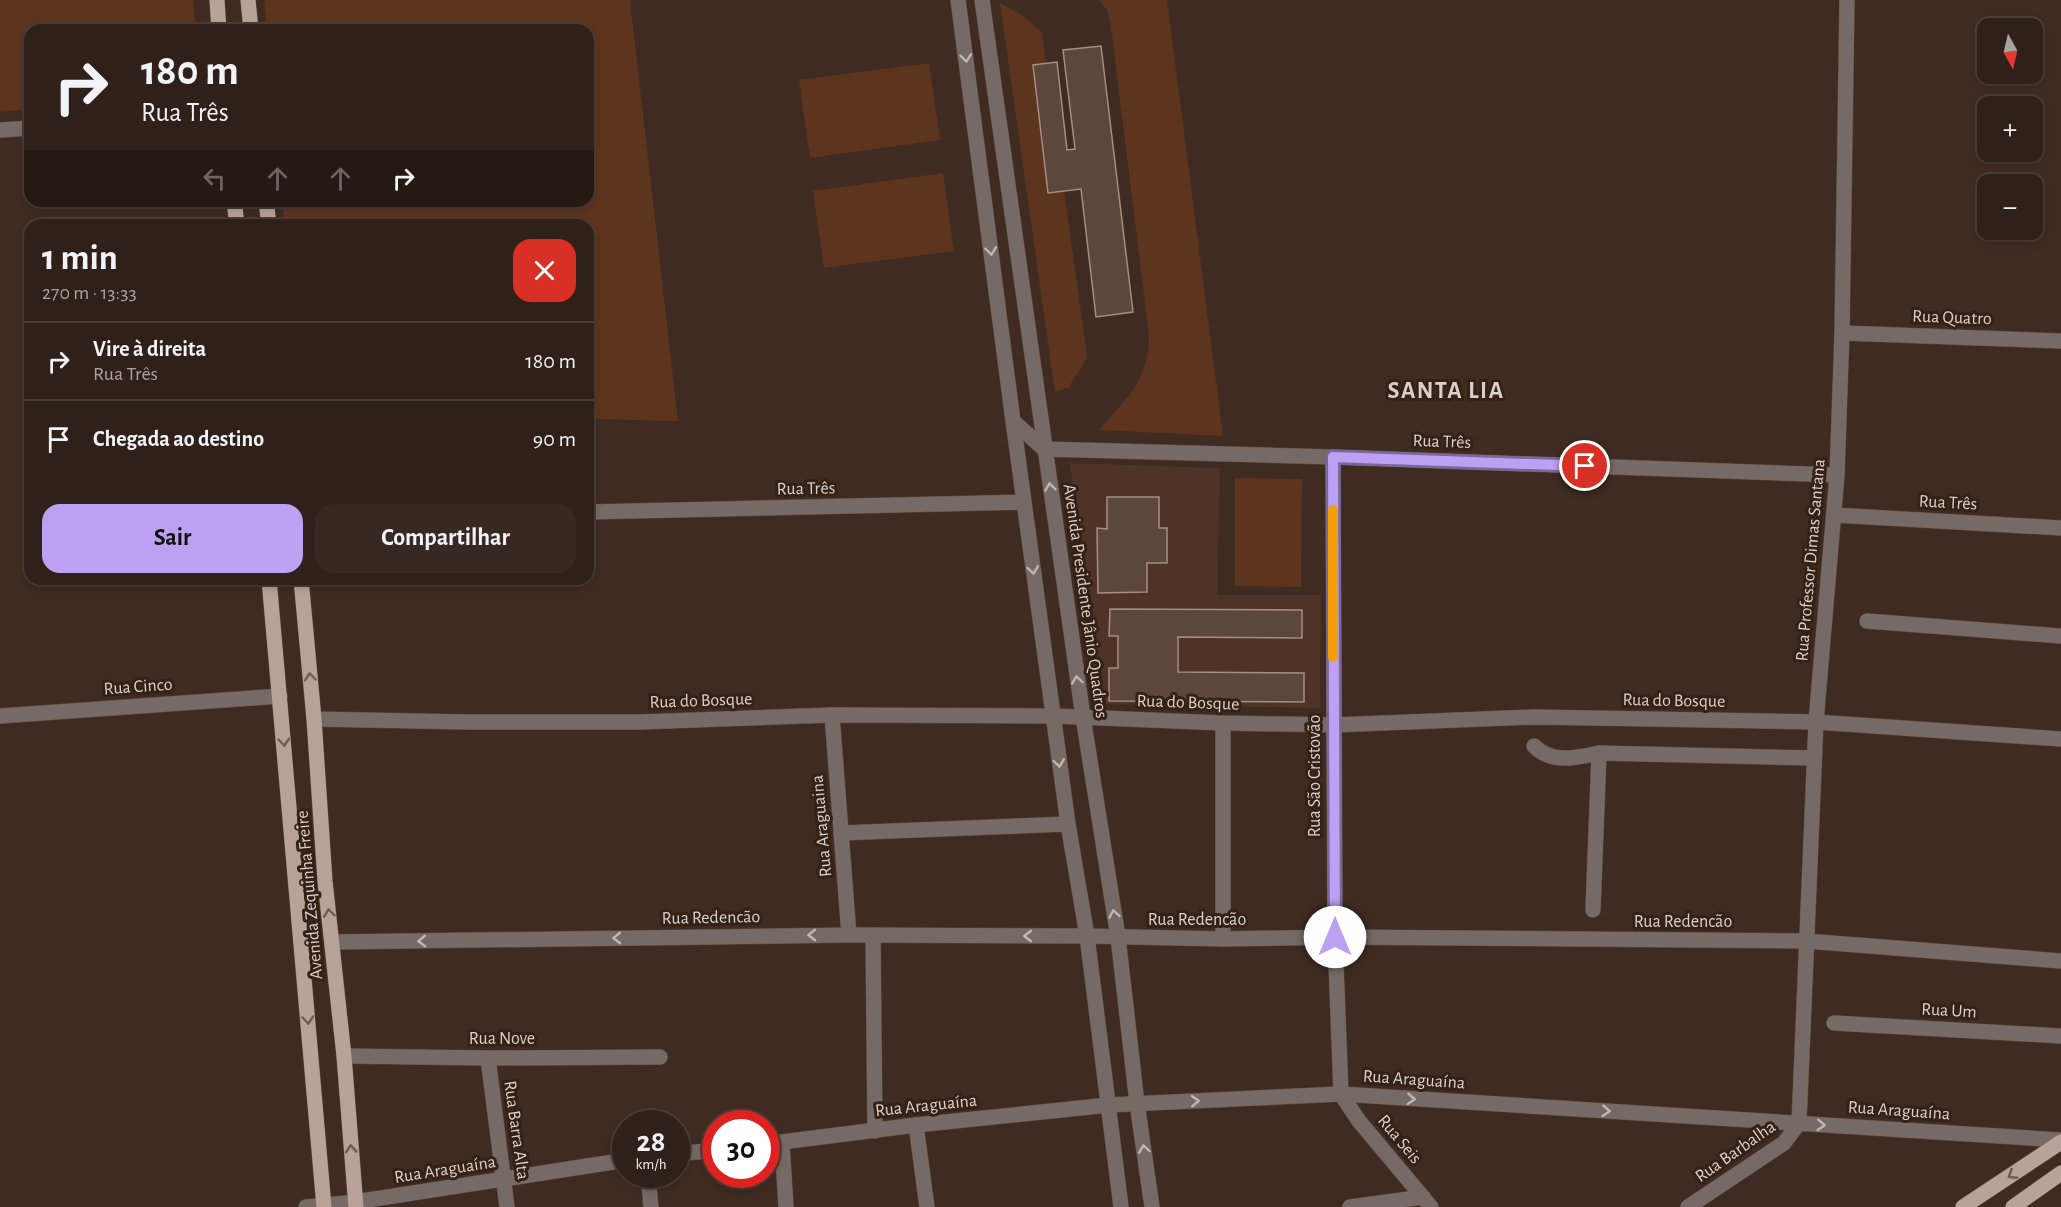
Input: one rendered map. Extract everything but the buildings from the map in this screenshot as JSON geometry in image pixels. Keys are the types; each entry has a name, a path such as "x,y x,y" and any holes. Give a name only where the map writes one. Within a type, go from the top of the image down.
{"main road":[{"path":"217,0 219,24"},
{"path":"248,0 250,24"},
{"name":"Avenida Zequinha Freire","path":"270,585 324,1206"},
{"name":"Avenida Zequinha Freire","path":"302,585 314,718 325,881 344,1056 355,1205"},
{"path":"297,880 325,881"},
{"path":"1963,1207 2061,1141"},
{"path":"2013,1207 2055,1177 2034,1161"}],"street":[{"name":"Avenida Presidente Jânio Quadros","path":"982,0 1044,449 1118,937 1137,1104 1152,1207"},
{"name":"Rua Professor Dimas Santana","path":"1799,1123 1816,722 1837,476 1842,333 1847,0"},
{"path":"960,2 1013,421 1068,824 1087,936 1121,1207"},
{"path":"0,130 24,128"},
{"name":"Rua Quatro","path":"1842,333 2061,341"},
{"path":"1013,421 1044,449"},
{"name":"Rua Três","path":"1044,449 1333,457 1837,476"},
{"name":"Rua São Cristovão","path":"1333,457 1335,937 1341,1094"},
{"name":"Rua Três","path":"594,512 1024,502"},
{"name":"Rua Três","path":"1833,515 2061,528"},
{"path":"1867,621 2061,636"},
{"name":"Rua Cinco","path":"0,716 280,696"},
{"name":"Rua do Bosque","path":"314,718 468,722 640,722 832,715 1053,716 1333,725 1534,717 1816,722 2061,739"},
{"name":"Rua Araguaina","path":"832,715 849,934"},
{"path":"1223,723 1223,939"},
{"path":"1534,746 1541,752 1558,758 1599,753 1814,758"},
{"path":"1593,910 1599,753"},
{"path":"841,833 1068,824"},
{"name":"Rua Redencão","path":"333,942 849,934 1223,939 1335,937 1806,941 2061,961"},
{"path":"873,935 875,1131"},
{"name":"Rua Um","path":"1834,1023 2061,1036"},
{"name":"Rua Nove","path":"344,1056 660,1057"},
{"name":"Rua Barra Alta","path":"488,1058 507,1207"},
{"name":"Rua Araguaína","path":"782,1142 916,1125 1109,1105 1341,1094 2061,1141"},
{"name":"Rua Seis","path":"1341,1094 1359,1121 1427,1202"},
{"name":"Rua Barbalha","path":"1688,1207 1784,1143 1799,1123"},
{"path":"916,1125 927,1207"},
{"path":"782,1142 786,1207"},
{"name":"Rua Araguaína","path":"306,1207 355,1205 612,1162"},
{"path":"649,1188 651,1207"},
{"path":"1350,1207 1427,1202"}],"shaded area":[{"path":"0,0 193,0 195,24 24,24 24,110 0,112"},
{"path":"264,0 630,0 678,421 594,419 594,219 284,219 283,207 594,207 594,24 266,24"},
{"path":"1099,0 1167,0 1223,436 1099,430 1127,398 1140,377 1148,352 1149,336 1111,26 1107,10"},
{"path":"1000,3 1025,17 1042,33 1046,63 1033,65 1048,193 1064,191 1087,358 1069,387 1055,392"},
{"path":"929,63 940,140 810,158 799,80"},
{"path":"943,173 954,251 824,268 813,191"},
{"path":"1070,463 1220,468 1217,595 1321,595 1320,708 1098,704 1089,596"},
{"path":"1235,478 1302,479 1301,587 1235,586"}],"slow traffic":[{"path":"1333,510 1333,657"}],"district":[{"name":"SANTA LIA","path":"1446,390"}],"route":[{"path":"1335,937 1333,457 1585,466"}]}
